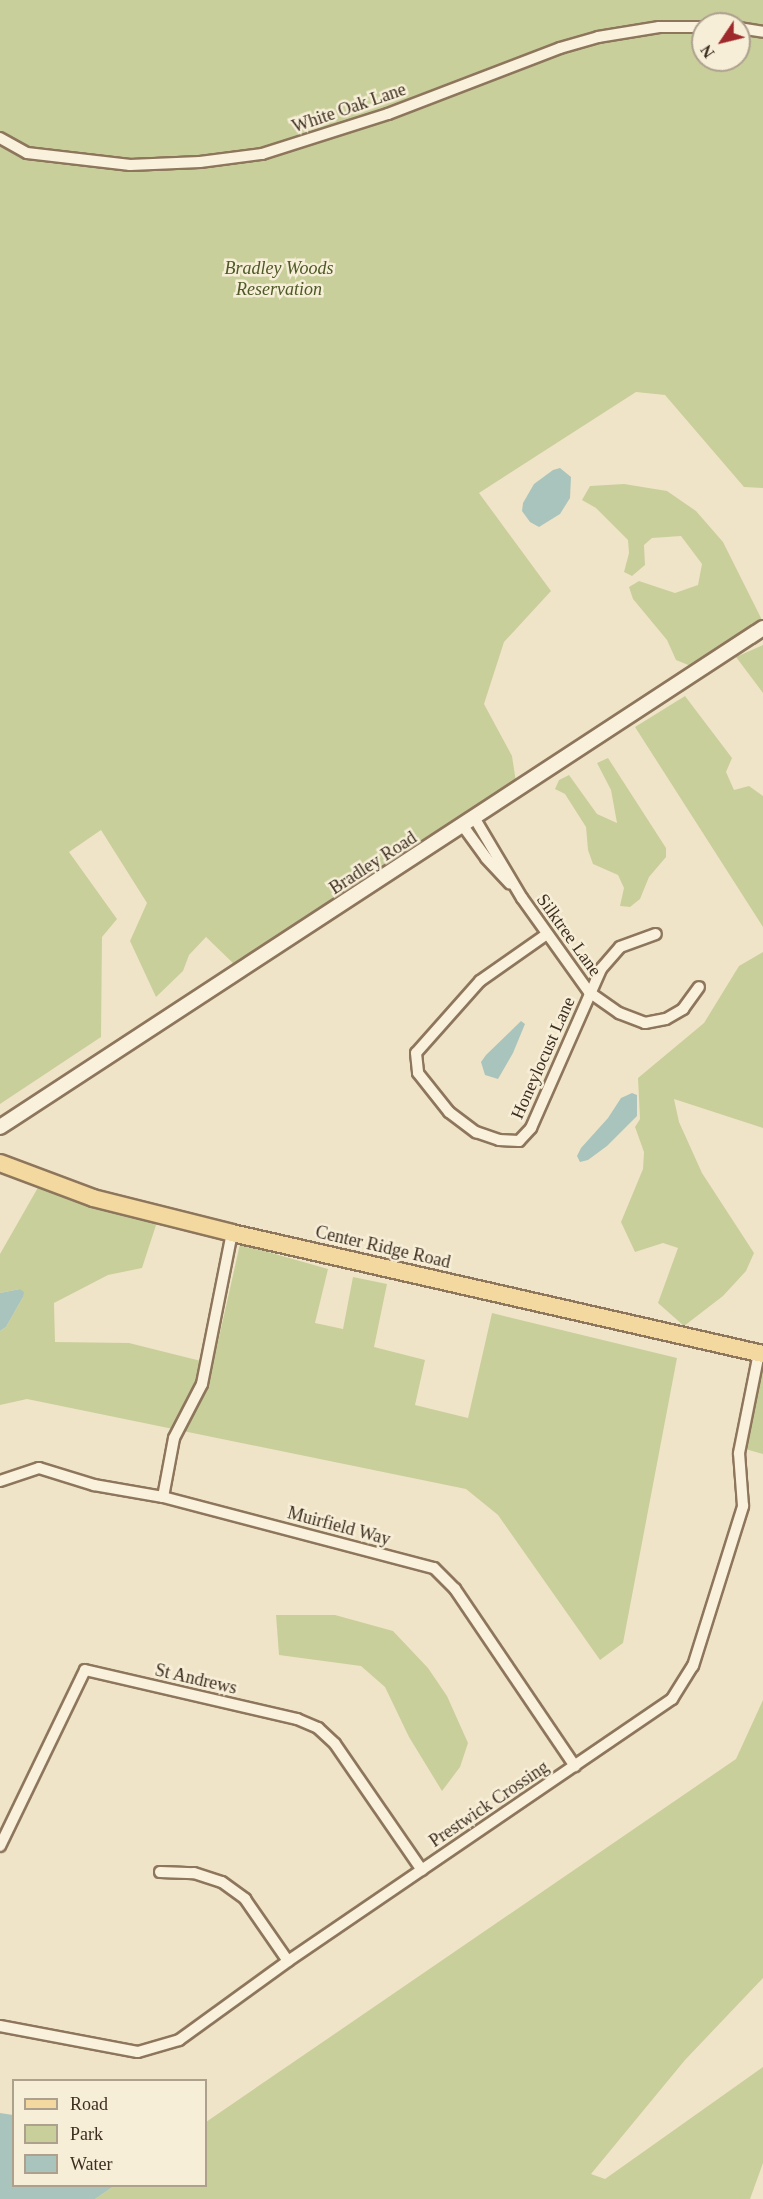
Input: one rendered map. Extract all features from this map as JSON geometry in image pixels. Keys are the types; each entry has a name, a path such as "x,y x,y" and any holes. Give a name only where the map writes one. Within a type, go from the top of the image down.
{"main road":[{"name":"Center Ridge Road","path":"0,1163 93,1198 232,1233 761,1353"}],"street":[{"name":"White Oak Lane","path":"0,138 27,153 130,165 200,162 262,154 388,114 560,48 598,37 660,27 691,27"},
{"name":"Bradley Road","path":"0,1127 763,628"},
{"name":"Silktree Lane","path":"469,822 486,858 522,898 589,992 619,1013 645,1023 666,1018 683,1009 699,987"},
{"name":"Honeylocust Lane","path":"547,934 480,981 416,1053 418,1072 449,1112 476,1132 499,1140 519,1141 525,1136 601,969 620,947 656,934"},
{"path":"163,1497 174,1438 202,1384 232,1233"},
{"name":"Prestwick Crossing","path":"0,2026 138,2052 178,2040 288,1961 672,1699 693,1666 743,1506 739,1453 761,1353"},
{"name":"Muirfield Way","path":"0,1481 39,1468 94,1485 163,1497 434,1568 455,1589 575,1766"},
{"name":"St Andrews","path":"0,1846 85,1670 297,1719 318,1728 335,1744 422,1870"},
{"path":"160,1872 194,1873 222,1882 245,1899 288,1961"}],"green space":[{"name":"Bradley Woods Reservation","path":"0,0 763,0 763,488 744,487 665,395 636,392 479,493 551,591 504,642 484,704 512,756 516,782 235,965 206,937 189,955 183,971 156,997 130,941 147,903 101,830 69,852 117,919 102,937 101,1037 0,1104"},
{"path":"624,484 667,491 696,511 723,542 762,620 693,667 676,660 667,640 633,599 629,587 639,581 675,593 698,585 702,564 681,536 652,538 644,545 645,565 632,576 624,572 629,553 628,540 596,508 582,500 590,486"},
{"path":"763,645 763,693 736,657"},
{"path":"685,696 732,758 726,772 734,790 749,786 763,796 763,927 635,727"},
{"path":"608,758 666,848 666,857 649,877 640,899 630,907 620,906 624,888 618,875 593,864 588,850 586,827 565,794 555,789 559,780 569,775 597,814 617,823 611,790 597,763"},
{"path":"763,952 763,1128 674,1099 679,1122 702,1173 754,1253 746,1271 723,1296 684,1326 658,1303 678,1248 663,1243 635,1252 621,1222 643,1169 644,1152 635,1127 640,1119 638,1078 704,1023 739,966"},
{"path":"40,1184 158,1219 142,1268 108,1275 54,1303 55,1342 129,1343 213,1364 240,1244 328,1269 315,1323 343,1329 353,1277 387,1284 374,1347 425,1360 415,1405 468,1418 492,1313 677,1358 623,1643 600,1660 498,1515 466,1489 27,1399 0,1405 0,1331 6,1327 23,1297 20,1289 0,1293 0,1254"},
{"path":"763,1364 763,1454 745,1449"},
{"path":"276,1615 335,1615 393,1631 428,1668 447,1696 468,1743 460,1767 442,1791 409,1737 385,1687 361,1666 279,1655"},
{"path":"763,1700 763,1978 685,2060 591,2174 605,2179 763,2067 763,2163 750,2199 95,2199 113,2187 207,2187 207,2121 736,1759"}],"water":[{"path":"560,468 571,477 570,498 560,514 539,527 530,522 522,511 523,503 534,484 553,470"},
{"path":"521,1021 525,1024 513,1053 498,1079 485,1075 481,1062"},
{"path":"632,1093 637,1095 637,1116 607,1146 588,1160 580,1162 577,1156 581,1148 608,1118 621,1098"},
{"path":"20,1289 24,1292 23,1297 6,1327 0,1331 0,1293"},
{"path":"0,2113 12,2115 12,2187 113,2187 95,2199 0,2199"}]}
